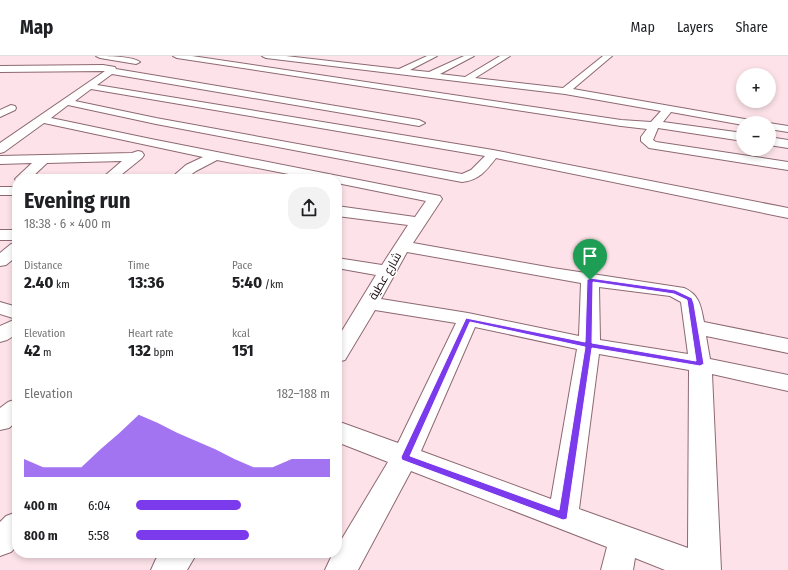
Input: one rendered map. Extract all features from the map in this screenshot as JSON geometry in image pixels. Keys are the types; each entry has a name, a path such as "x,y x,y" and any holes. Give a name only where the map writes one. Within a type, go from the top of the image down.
{"street":[{"path":"46,68 106,56 144,63"},
{"path":"178,56 415,93 500,110 621,123 655,125 736,136"},
{"path":"266,56 300,60 339,56"},
{"path":"404,72 434,56"},
{"path":"431,75 470,56"},
{"path":"467,79 506,56"},
{"path":"565,91 608,56"},
{"path":"312,59 366,68 565,91 736,120"},
{"path":"347,65 361,59"},
{"path":"0,69 37,60"},
{"path":"177,82 215,62"},
{"path":"366,68 380,62"},
{"path":"0,69 109,68 112,70 110,71"},
{"path":"0,149 110,71 419,123"},
{"path":"404,72 415,93"},
{"path":"89,86 348,131 494,154 788,213"},
{"path":"172,101 208,87"},
{"path":"405,104 415,93"},
{"path":"68,102 212,132 462,178 470,178 479,172 494,154"},
{"path":"0,114 11,108"},
{"path":"668,109 647,137 647,141 653,145 788,166"},
{"path":"348,131 357,112"},
{"path":"212,132 253,115"},
{"path":"43,119 146,142 310,174"},
{"path":"114,174 136,157 146,142 177,125"},
{"path":"776,127 788,129"},
{"path":"776,142 788,144"},
{"path":"183,174 191,168 215,156"},
{"path":"0,160 136,157"},
{"path":"28,174 43,160"},
{"path":"276,174 283,169"},
{"name":"شارع عطية","path":"342,180 435,199 402,246 370,303 342,343"},
{"path":"342,212 418,222"},
{"path":"0,235 12,235"},
{"path":"342,433 704,570 700,364 695,327 689,299 675,292 590,280 402,246"},
{"path":"0,261 12,252"},
{"path":"342,264 387,271"},
{"path":"563,516 589,345 590,280"},
{"path":"370,303 468,319 589,345 700,364 788,384"},
{"path":"0,308 12,312"},
{"path":"341,570 405,457 468,319"},
{"path":"695,327 788,346"},
{"path":"0,335 12,329"},
{"path":"0,421 12,412"},
{"path":"0,542 12,531"},
{"path":"617,570 624,539"},
{"path":"167,570 177,558"}],"route":[{"path":"590,280 589,345 468,319 405,457 563,516 589,345 700,364 689,299 675,292 590,280"}]}
